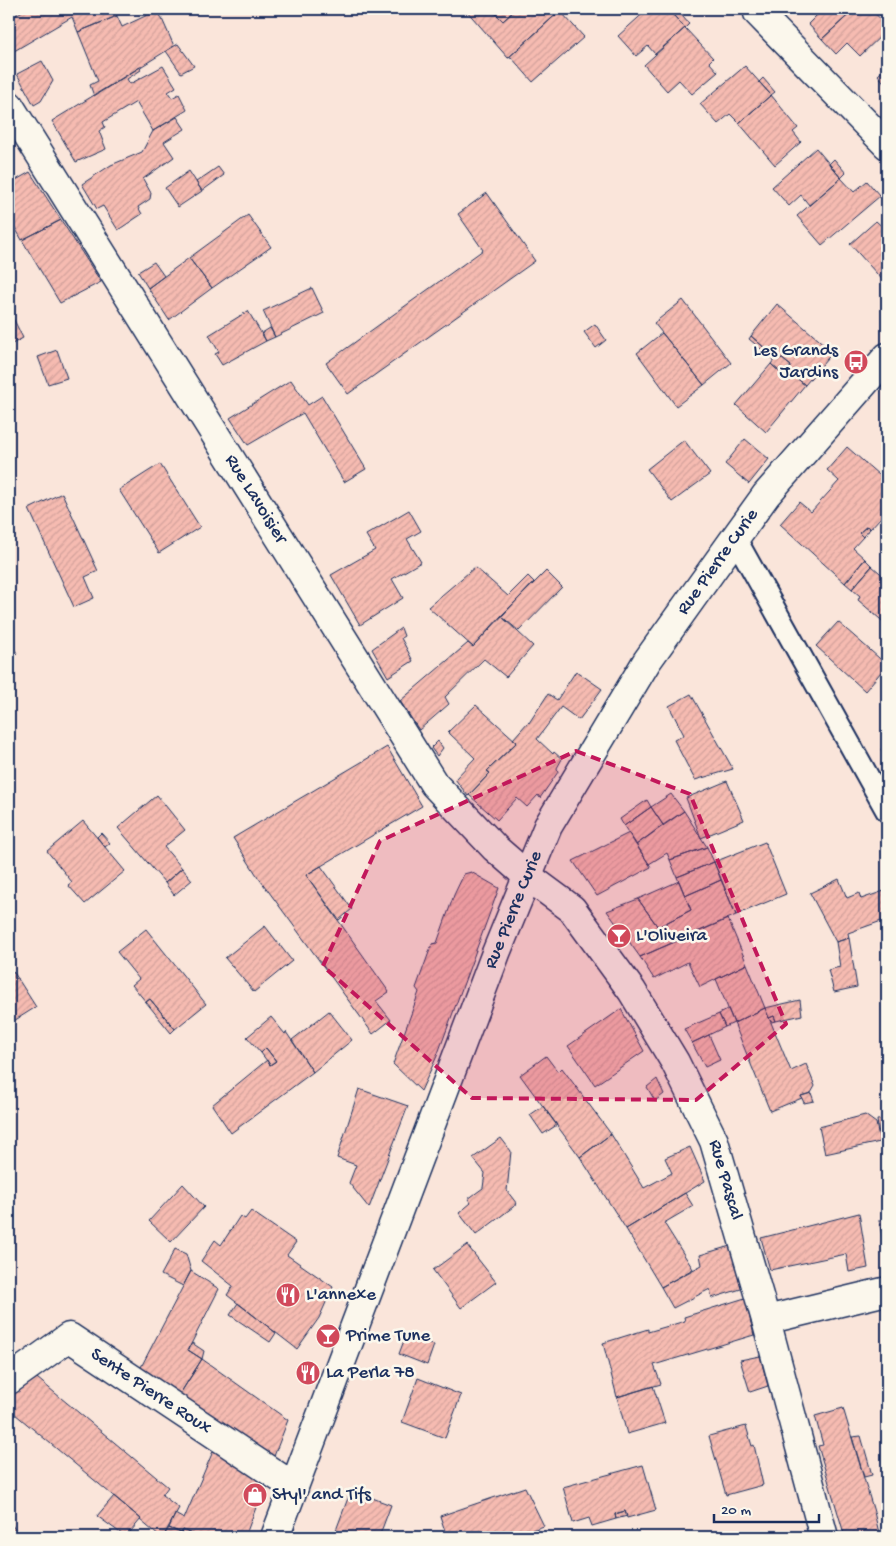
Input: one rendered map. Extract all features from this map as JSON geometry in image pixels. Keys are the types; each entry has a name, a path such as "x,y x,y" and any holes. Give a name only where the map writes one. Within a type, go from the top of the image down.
{"street":[{"path":"758,9 758,13 887,145"},
{"name":"Rue Lavoisier","path":"9,105 434,784 495,848 526,875"},
{"name":"Rue Pierre Curie","path":"275,1537 526,875 548,826 647,660 766,495 887,356"},
{"name":"Rue Pascal","path":"526,875 572,909 632,991 675,1062 714,1140 766,1320 824,1537"},
{"path":"766,1320 887,1291"},
{"name":"Sente Pierre Roux","path":"9,1380 69,1337 294,1487"}],"lane":[{"path":"735,538 887,811"}],"highlighted area":[{"path":"576,751 690,794 786,1024 696,1100 472,1098 323,966 380,841"}],"building":[{"path":"26,9 114,9 117,16 78,32 72,17 9,54 9,19"},
{"path":"465,9 497,9 494,12 503,21 516,9 562,9 508,58"},
{"path":"497,9 516,9 503,21 494,12"},
{"path":"562,9 564,10 562,13 584,37 533,82 511,57 508,58"},
{"path":"648,9 668,9 685,28 655,54 648,46 636,56 618,36"},
{"path":"816,9 855,9 822,39 808,24 820,12"},
{"path":"855,9 871,9 887,26 887,30 860,56 847,43 836,54 822,39"},
{"path":"158,10 174,46 94,96 90,85 98,81 78,32 117,16 122,27"},
{"path":"677,10 689,24 685,28 672,14"},
{"path":"685,28 713,58 709,62 718,72 692,94 679,80 667,91 644,65"},
{"path":"178,44 194,66 181,73 166,51"},
{"path":"42,61 53,81 41,101 34,105 17,74"},
{"path":"163,66 176,87 168,92 172,98 179,94 187,110 153,131 136,102 103,122 105,127 99,131 106,149 76,162 52,121 140,67 141,70 127,79 130,84"},
{"path":"745,66 771,95 739,123 730,114 718,124 700,104"},
{"path":"887,67 887,86 878,75"},
{"path":"763,78 775,92 771,95 759,82"},
{"path":"771,95 798,128 793,132 801,142 775,165 739,123"},
{"path":"177,117 185,129 164,142 174,157 143,179 151,193 150,199 138,207 142,214 118,230 103,206 97,209 82,184 111,165 142,152 153,131"},
{"path":"816,148 841,178 809,205 801,195 789,206 772,187"},
{"path":"834,159 846,173 841,178 829,164"},
{"path":"218,167 224,175 202,191 196,182"},
{"path":"189,171 202,191 178,207 165,188"},
{"path":"30,172 61,220 22,240 9,217 9,184"},
{"path":"841,178 854,192 867,181 880,196 822,245 797,216"},
{"path":"487,193 535,261 348,394 326,363 483,250 458,214"},
{"path":"248,215 271,247 212,288 189,258"},
{"path":"61,220 101,282 60,303 22,240"},
{"path":"876,221 887,231 887,285 850,244"},
{"path":"189,258 212,288 169,320 148,288"},
{"path":"154,262 164,276 148,288 138,272"},
{"path":"312,288 324,313 275,337 263,311"},
{"path":"683,300 731,363 704,385 654,323"},
{"path":"777,304 833,352 805,385 788,371 791,366 776,354 774,356 751,336"},
{"path":"9,310 23,338 12,344 9,338"},
{"path":"248,311 266,341 222,365 215,354 219,352 209,335"},
{"path":"595,324 606,340 596,348 584,332"},
{"path":"270,328 275,337 266,341 262,333"},
{"path":"662,333 704,385 676,406 637,353"},
{"path":"751,336 774,356 776,354 791,366 783,375 771,364 774,360 749,339"},
{"path":"57,350 67,378 48,384 38,357"},
{"path":"771,364 783,375 788,371 805,385 766,432 736,405"},
{"path":"291,380 308,405 322,396 366,469 344,482 303,413 248,445 230,418"},
{"path":"745,439 769,459 749,484 725,464"},
{"path":"684,440 710,474 672,502 647,469"},
{"path":"847,447 887,482 887,523 881,517 870,529 867,526 859,533 863,537 853,548 865,559 845,583 780,524 799,502 811,512 839,481 827,470"},
{"path":"160,464 200,527 159,553 119,490"},
{"path":"62,493 98,571 85,577 94,598 74,607 29,509"},
{"path":"409,510 421,531 407,539 421,562 392,579 403,598 360,625 331,575 375,550 366,535"},
{"path":"867,526 870,529 863,537 859,533"},
{"path":"865,559 872,566 852,589 845,583"},
{"path":"872,566 887,579 887,625 858,600 860,596 852,589"},
{"path":"475,567 508,596 528,576 534,582 473,647 428,607"},
{"path":"546,571 562,587 519,631 501,616"},
{"path":"501,616 533,646 506,677 484,659 445,697 449,704 419,730 400,701 468,643 473,647"},
{"path":"838,622 887,665 865,691 816,646"},
{"path":"401,628 404,636 401,638 413,661 388,677 372,649"},
{"path":"9,641 17,653 9,658"},
{"path":"576,671 602,689 579,720 561,707 537,739 553,754 554,752 562,759 557,768 558,772 540,798 538,795 527,807 517,798 497,820 469,795 490,773 487,771 517,742 513,739 529,723 548,694 557,700"},
{"path":"691,694 733,769 695,780 674,740 684,735 669,706"},
{"path":"476,705 517,742 487,771 490,773 468,796 455,779 475,758 448,732"},
{"path":"438,741 443,748 437,756 431,748"},
{"path":"887,745 887,760 881,749"},
{"path":"387,747 422,806 306,875 389,992 376,1001 391,1020 373,1034 258,877 233,838"},
{"path":"727,781 744,820 701,838 686,798"},
{"path":"671,794 684,811 663,825 651,807"},
{"path":"157,795 185,830 164,847 182,868 165,883 118,828"},
{"path":"647,800 651,807 624,826 620,819"},
{"path":"651,807 663,825 636,845 624,826"},
{"path":"684,811 707,847 670,860 667,853 649,864 636,845"},
{"path":"83,821 125,871 85,904 68,885 72,882 47,851"},
{"path":"101,833 110,843 105,847 97,837"},
{"path":"629,833 651,867 597,896 573,861"},
{"path":"765,842 786,894 736,915 714,862"},
{"path":"707,847 714,862 677,877 670,860"},
{"path":"714,862 721,880 685,896 677,877"},
{"path":"321,866 352,909 339,920 306,875"},
{"path":"182,868 192,880 174,895 165,883"},
{"path":"471,872 499,888 437,1056 421,1091 393,1064 419,992 416,988 432,944 437,943 454,895 464,874"},
{"path":"839,879 847,898 859,893 861,899 887,890 887,919 848,933 849,938 836,942 810,893"},
{"path":"721,880 736,915 640,957 607,911 638,899 658,927 691,910 685,896"},
{"path":"679,881 691,910 658,927 638,899"},
{"path":"728,919 747,964 700,987 688,962 654,979 640,957"},
{"path":"265,926 292,961 254,992 225,958"},
{"path":"146,929 206,1004 175,1029 150,999 146,1002 132,985 139,979 117,952"},
{"path":"849,938 857,987 834,992 828,970 840,967 836,942"},
{"path":"747,964 765,1008 734,1023 716,979"},
{"path":"13,971 36,1007 9,1024 9,974"},
{"path":"150,999 175,1029 171,1033 146,1002"},
{"path":"800,1000 802,1015 776,1021 774,1016 769,1018 765,1008"},
{"path":"765,1008 791,1071 806,1064 815,1086 811,1093 801,1096 802,1098 770,1111 734,1023"},
{"path":"621,1009 644,1051 595,1085 568,1046"},
{"path":"728,1009 734,1023 725,1027 719,1014"},
{"path":"329,1011 352,1040 313,1072 292,1040"},
{"path":"719,1014 725,1027 692,1043 684,1029"},
{"path":"774,1016 776,1021 771,1022 769,1018"},
{"path":"271,1017 285,1034 286,1032 313,1072 231,1133 212,1105 267,1060 270,1065 276,1061 266,1048 261,1053 247,1037"},
{"path":"709,1035 720,1060 705,1067 692,1043"},
{"path":"266,1048 276,1061 270,1065 261,1053"},
{"path":"546,1056 558,1072 562,1068 611,1134 580,1157 520,1075"},
{"path":"657,1079 664,1094 655,1101 647,1087"},
{"path":"359,1089 408,1106 369,1208 349,1183 356,1165 337,1158"},
{"path":"811,1093 814,1101 804,1103 801,1096"},
{"path":"543,1106 557,1125 543,1134 530,1115"},
{"path":"865,1115 876,1123 880,1142 825,1154 819,1127"},
{"path":"887,1119 887,1143 880,1142 877,1120"},
{"path":"611,1134 644,1188 672,1173 665,1158 690,1147 705,1181 626,1229 580,1157"},
{"path":"501,1138 511,1151 507,1191 517,1204 476,1235 459,1213 471,1203 468,1199 483,1188 485,1173 473,1158"},
{"path":"183,1184 204,1207 171,1242 149,1221"},
{"path":"685,1193 693,1206 664,1223 693,1269 661,1287 626,1229"},
{"path":"251,1211 296,1242 287,1255 333,1287 319,1318 297,1349 227,1295 233,1286 201,1261 215,1240 221,1245 240,1216 245,1219"},
{"path":"859,1213 868,1268 849,1272 846,1254 770,1270 761,1238"},
{"path":"887,1219 887,1264 879,1220"},
{"path":"467,1245 496,1282 461,1308 433,1270"},
{"path":"730,1246 744,1288 712,1298 710,1289 673,1308 661,1287 702,1265 700,1255"},
{"path":"175,1249 186,1254 191,1271 183,1286 161,1275"},
{"path":"191,1271 219,1289 188,1350 202,1359 178,1397 140,1369"},
{"path":"745,1298 754,1335 654,1365 661,1384 617,1397 603,1343 648,1329 648,1332 685,1321 684,1317"},
{"path":"238,1303 276,1333 270,1342 230,1315"},
{"path":"406,1335 434,1345 427,1365 399,1354"},
{"path":"192,1343 204,1351 202,1359 188,1350"},
{"path":"760,1356 768,1386 750,1392 740,1360"},
{"path":"202,1359 288,1420 271,1464 178,1397"},
{"path":"37,1378 168,1487 162,1495 179,1508 163,1537 160,1537 9,1409 9,1396"},
{"path":"418,1378 461,1395 445,1438 402,1422"},
{"path":"653,1386 665,1423 627,1434 617,1397"},
{"path":"843,1408 880,1537 845,1537 818,1446 823,1445 815,1416"},
{"path":"746,1426 752,1446 754,1445 763,1485 726,1495 709,1436"},
{"path":"861,1436 872,1475 864,1477 852,1437"},
{"path":"217,1442 267,1478 245,1537 198,1537 183,1530 181,1533 169,1528 175,1514 184,1519"},
{"path":"643,1465 656,1510 627,1518 625,1511 615,1514 616,1519 592,1526 589,1518 573,1523 563,1487"},
{"path":"525,1487 544,1526 511,1537 447,1537 440,1516"},
{"path":"351,1490 391,1505 379,1537 346,1537 335,1533"},
{"path":"114,1496 141,1519 126,1537 97,1516"},
{"path":"625,1511 627,1516 616,1519 615,1514"},
{"path":"9,1522 22,1537 9,1537"},
{"path":"169,1528 181,1533 183,1530 198,1537 163,1537"}],"place":[{"name":"Les Grands Jardins","path":"856,362"},
{"name":"L'Oliveira","path":"619,936"},
{"name":"L'annexe","path":"288,1295"},
{"name":"Prime Tune","path":"328,1336"},
{"name":"La Perla 78","path":"308,1373"},
{"name":"Styl' and Tifs","path":"255,1495"}]}
